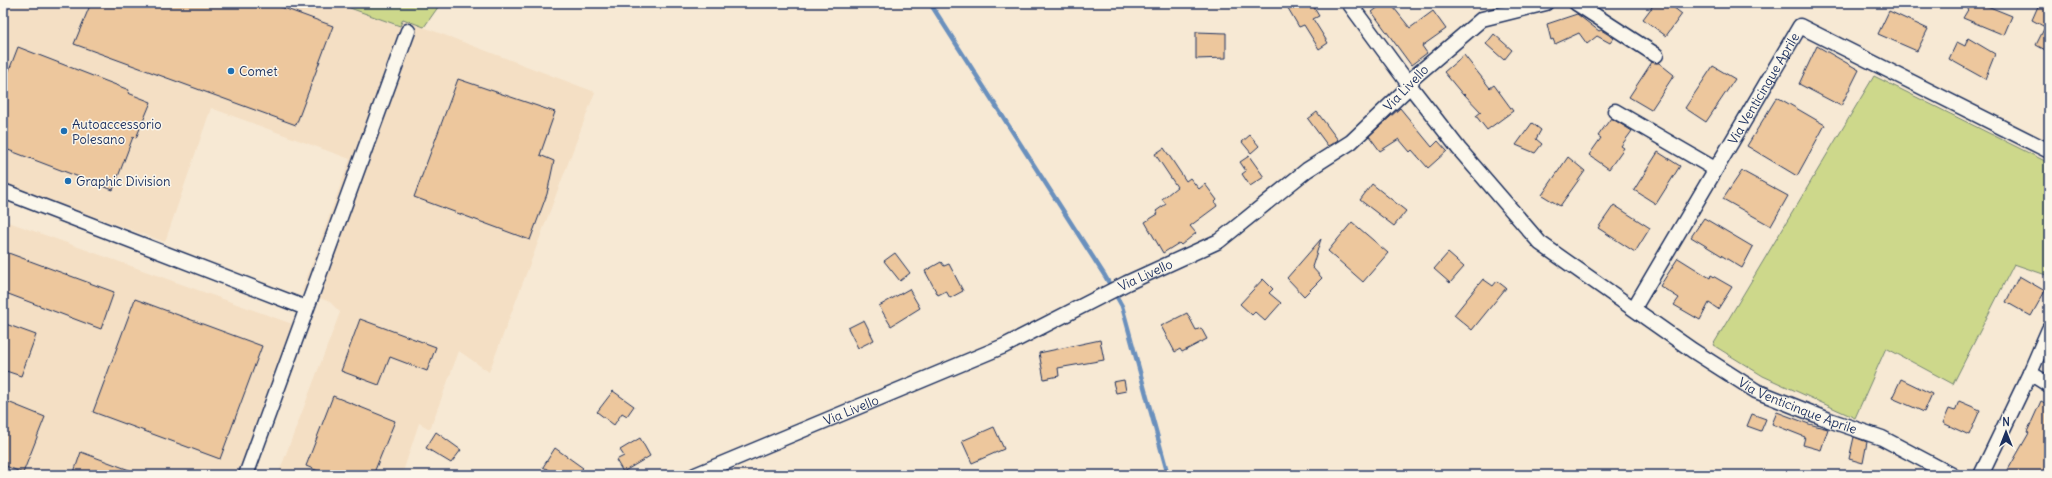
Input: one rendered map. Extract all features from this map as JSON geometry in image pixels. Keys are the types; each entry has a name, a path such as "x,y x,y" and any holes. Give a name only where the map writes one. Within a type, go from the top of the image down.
{"street":[{"name":"Via Venticinque Aprile","path":"1349,3 1458,149 1540,244 1634,308 1692,350 1756,391 1828,420 1882,438 1952,475"},
{"name":"Via Livello","path":"695,475 1004,346 1127,283 1219,241 1307,170 1351,142 1410,86 1413,78 1482,19 1546,3"},
{"path":"1576,3 1656,55"},
{"name":"Via Venticinque Aprile","path":"1634,308 1800,26 2049,151"},
{"path":"246,475 408,31"},
{"path":"1615,111 1715,169"},
{"path":"3,191 306,308"},
{"path":"1980,475 2030,373 2049,329"},
{"path":"2030,373 2049,385"}],"shaded area":[{"path":"3,3 336,3 399,26 402,19 595,92 489,372 459,351 430,429 419,423 402,475 278,475 340,312 330,302 302,291 350,159 211,108 165,242 3,184"},
{"path":"3,220 298,326 241,475 3,475"}],"green space":[{"path":"336,3 441,3 424,27 403,19 400,26"},
{"path":"1874,76 2049,163 2049,276 2014,264 1953,384 1886,348 1855,418 1763,376 1713,345"}],"building":[{"name":"Comet","path":"91,3 270,3 333,26 296,125 74,44"},
{"path":"1285,3 1311,3 1319,16 1313,19 1328,43 1319,49 1304,25 1299,27"},
{"path":"1384,3 1390,3 1410,28 1433,11 1446,29 1422,46 1427,53 1411,65 1372,12"},
{"path":"1655,3 1668,3 1682,14 1666,36 1643,19"},
{"path":"1972,3 1980,3 2012,16 2004,35 1963,18"},
{"path":"2039,4 2049,8 2049,52 2036,45 2045,27 2032,20"},
{"path":"1889,11 1928,29 1917,51 1878,34"},
{"path":"1577,14 1599,31 1601,30 1614,38 1610,43 1597,36 1587,44 1579,33 1555,44 1553,39 1551,40 1547,24"},
{"path":"1196,32 1226,33 1226,58 1196,59"},
{"path":"1494,34 1512,50 1504,60 1486,44"},
{"path":"1968,38 1995,54 1985,79 1949,59 1957,42 1965,46"},
{"path":"1817,46 1859,70 1841,106 1799,84"},
{"path":"18,47 129,90 128,93 151,102 136,138 133,137 113,190 3,148 3,86"},
{"path":"1464,55 1490,88 1494,85 1513,111 1487,130 1476,116 1481,112 1464,94 1463,95 1444,72"},
{"path":"1652,62 1659,63 1674,75 1651,110 1629,97"},
{"path":"1713,66 1735,79 1706,122 1685,108"},
{"path":"458,79 555,112 540,155 554,161 547,194 530,240 414,197"},
{"path":"1777,97 1825,125 1797,176 1747,146"},
{"path":"1400,108 1432,147 1438,141 1447,151 1428,168 1412,150 1410,152 1399,139 1380,151 1369,136"},
{"path":"1317,112 1338,140 1328,146 1308,119"},
{"path":"1611,118 1632,131 1621,146 1624,148 1609,169 1589,155 1601,138 1598,136"},
{"path":"1532,123 1541,130 1536,139 1542,144 1535,153 1516,145"},
{"path":"1250,135 1259,146 1251,153 1242,142"},
{"path":"1164,148 1186,181 1190,178 1199,189 1205,184 1217,200 1215,202 1217,206 1190,226 1196,233 1181,245 1179,243 1163,253 1145,222 1158,214 1156,211 1166,204 1162,199 1177,187 1155,154"},
{"path":"1658,152 1680,166 1656,204 1634,190"},
{"path":"1249,156 1264,177 1250,186 1242,174 1246,171 1240,162"},
{"path":"1568,157 1585,171 1560,206 1542,195"},
{"path":"1742,171 1788,196 1771,226 1723,199"},
{"path":"1372,184 1406,211 1394,226 1360,200"},
{"path":"1614,205 1650,228 1635,252 1598,228"},
{"path":"1704,218 1753,247 1742,268 1691,237"},
{"path":"1352,222 1388,253 1363,282 1328,251"},
{"path":"1321,239 1312,267 1322,278 1304,296 1287,278"},
{"path":"3,251 114,292 101,329 3,292"},
{"path":"895,253 910,273 900,281 884,261"},
{"path":"1448,253 1464,267 1450,283 1434,269"},
{"path":"1678,258 1710,278 1711,275 1732,287 1718,309 1709,303 1700,320 1674,305 1679,298 1660,286"},
{"path":"941,262 944,266 949,264 963,291 950,298 946,291 938,295 925,271"},
{"path":"2019,276 2045,291 2031,316 2006,302"},
{"path":"1263,279 1273,289 1269,293 1281,303 1265,321 1255,312 1252,315 1240,304"},
{"path":"1483,279 1493,286 1497,281 1506,288 1472,330 1454,315"},
{"path":"909,289 920,308 891,326 879,306"},
{"path":"135,299 262,346 220,459 93,412"},
{"path":"1187,313 1196,330 1201,328 1207,339 1182,352 1180,349 1175,352 1161,326"},
{"path":"360,319 436,347 427,371 390,357 379,385 341,371"},
{"path":"864,320 874,340 858,348 848,328"},
{"path":"3,323 36,335 21,376 3,370"},
{"path":"1100,340 1104,360 1058,368 1059,376 1044,379 1039,353"},
{"path":"1901,379 1932,394 1924,412 1892,398"},
{"path":"1124,380 1126,391 1116,393 1113,382"},
{"path":"613,391 634,406 627,416 622,413 614,425 597,412"},
{"path":"333,396 395,421 373,475 328,475 306,466"},
{"path":"3,400 45,417 23,473 3,465"},
{"path":"1959,401 1980,410 1969,435 1943,423 1949,409 1955,411"},
{"path":"2041,401 2049,405 2049,462 2042,475 2005,475 2029,433 2027,432"},
{"path":"1777,412 1809,424 1828,429 1821,450 1803,445 1805,437 1772,424"},
{"path":"1752,414 1766,419 1761,431 1747,426"},
{"path":"994,427 1004,449 972,463 962,441"},
{"path":"436,432 461,450 451,463 426,448"},
{"path":"1854,437 1867,442 1863,463 1849,459"},
{"path":"640,438 650,456 623,472 616,460 624,456 620,450"},
{"path":"555,448 583,468 576,475 558,475 543,467"},
{"path":"81,452 140,474 140,475 73,475"}],"waterway":[{"path":"930,3 1105,276 1122,306 1168,475"}],"place":[{"name":"Comet","path":"231,71"},
{"name":"Autoaccessorio Polesano","path":"64,131"},
{"name":"Graphic Division","path":"68,181"}]}
